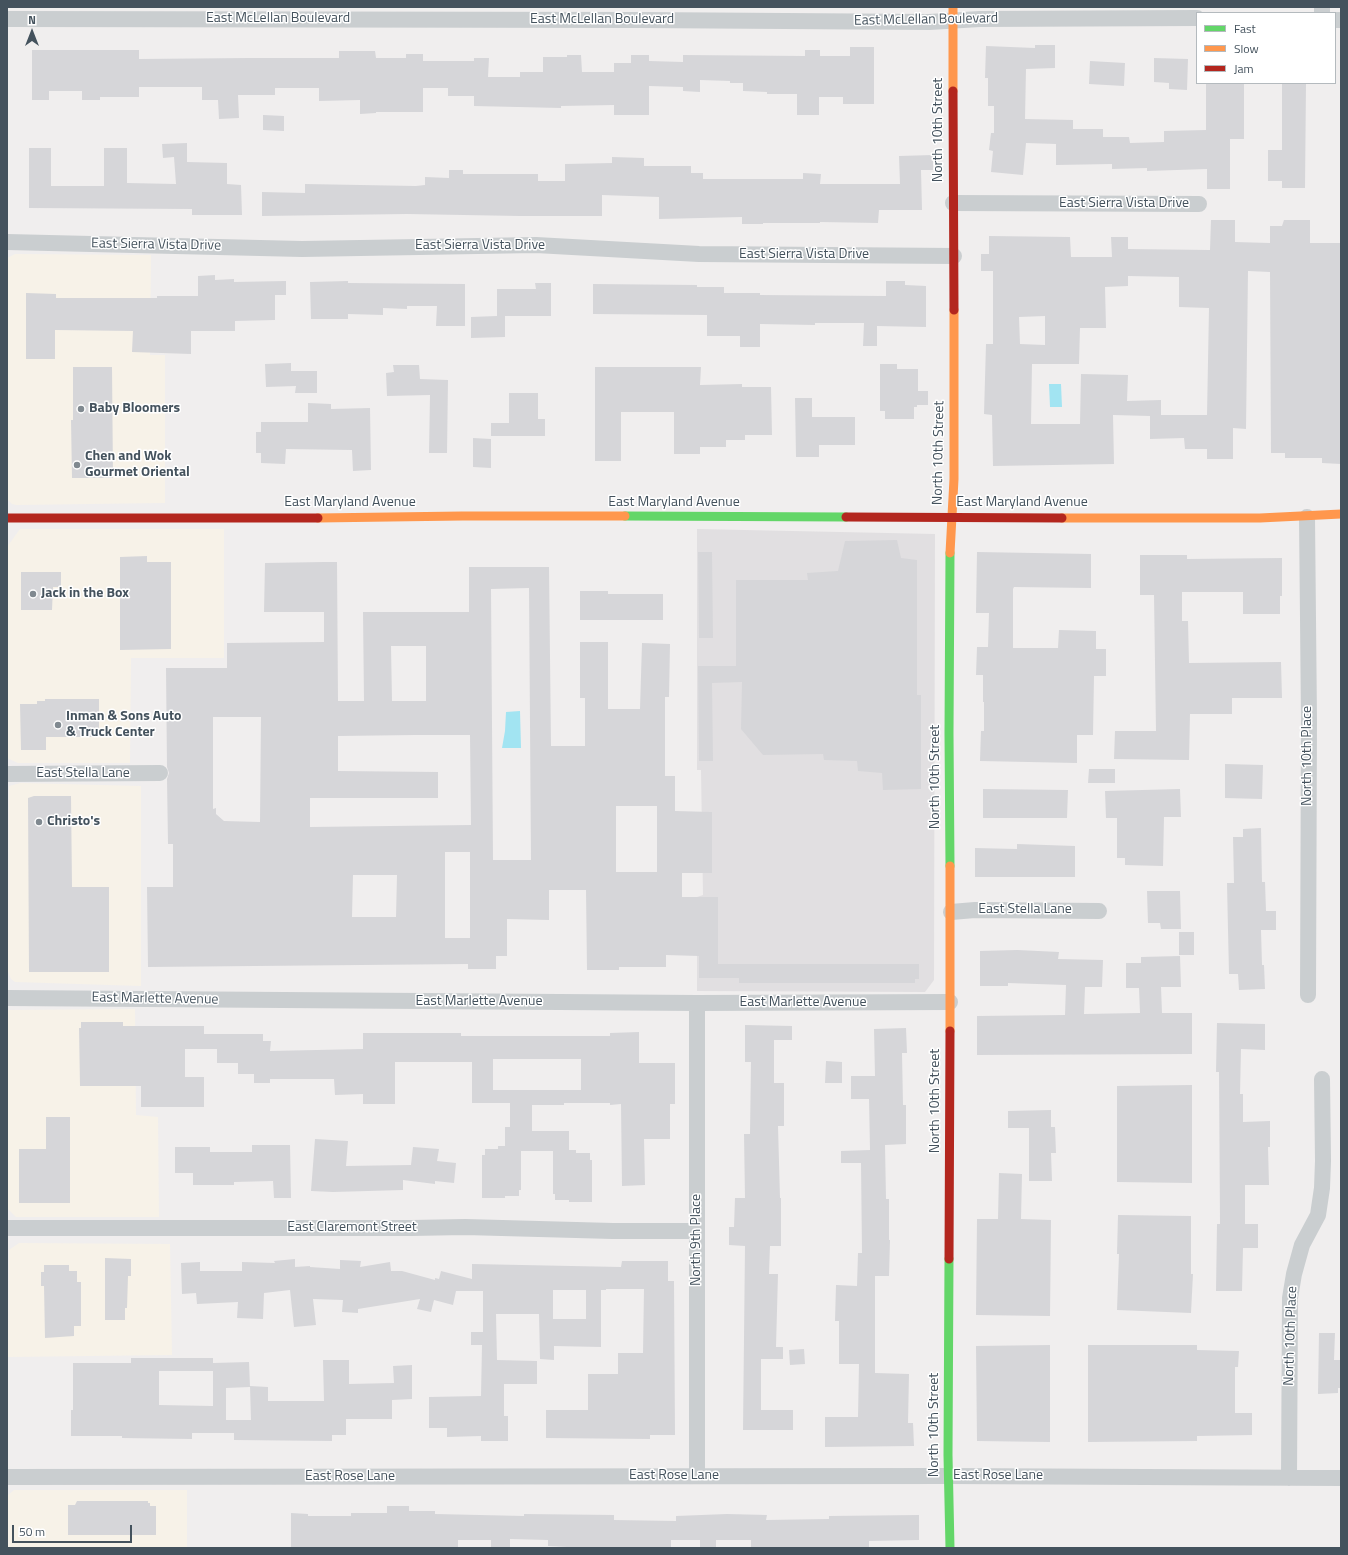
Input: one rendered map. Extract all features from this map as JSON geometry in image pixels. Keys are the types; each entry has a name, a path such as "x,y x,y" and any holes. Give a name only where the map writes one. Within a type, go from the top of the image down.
{"street":[{"name":"East McLellan Boulevard","path":"7,19 640,13 929,22 953,14 980,19 1196,18"},
{"name":"North 10th Street","path":"950,1548 948,1476 951,912 950,540 954,479 953,14"},
{"name":"East Sierra Vista Drive","path":"953,203 1199,204"},
{"name":"East Sierra Vista Drive","path":"7,242 302,249 536,245 699,254 954,256"},
{"name":"East Maryland Avenue","path":"7,518 346,518 462,516 1260,518 1306,517 1341,514"},
{"name":"North 10th Place","path":"1306,517 1309,721 1308,995"},
{"name":"East Stella Lane","path":"7,774 160,773"},
{"name":"East Stella Lane","path":"951,912 975,910 1099,911"},
{"name":"East Marlette Avenue","path":"7,998 697,1003 950,1002"},
{"name":"North 9th Place","path":"697,1003 697,1476"},
{"name":"North 10th Place","path":"1289,1478 1290,1298 1294,1274 1302,1245 1318,1215 1322,1188 1322,1079"},
{"name":"East Claremont Street","path":"7,1228 465,1227 612,1231 697,1231"},
{"name":"East Rose Lane","path":"7,1477 948,1476 1341,1478"}],"shaded area":[{"path":"15,254 151,255 150,355 165,355 165,503 16,505 12,504 7,499 7,258"},
{"path":"20,529 224,529 224,658 131,658 130,763 18,763 7,758 7,547"},
{"path":"697,529 935,534 934,980 925,992 697,991 697,897 703,895 701,770 697,770"},
{"path":"21,783 141,786 141,986 15,982 11,979 8,972 9,786"},
{"path":"135,1009 136,1115 158,1117 159,1217 16,1217 7,1208 7,1010"},
{"path":"19,1243 170,1244 172,1355 8,1357 9,1250"},
{"path":"14,1490 187,1490 187,1548 7,1548 7,1496"}],"water":[{"path":"1049,384 1061,384 1062,407 1050,407"},
{"path":"520,711 521,748 502,748 506,712"}],"building":[{"path":"1035,45 1055,45 1055,68 1026,69 1025,119 1073,120 1073,129 1103,129 1103,137 1129,137 1130,143 1164,142 1164,131 1206,130 1206,84 1244,84 1244,139 1230,139 1230,189 1207,189 1207,169 1147,171 1147,168 1112,169 1112,164 1056,165 1056,144 1026,143 1023,175 991,172 993,151 989,150 991,133 994,133 994,106 988,106 988,78 985,78 986,46 1035,48"},
{"path":"850,47 874,47 874,104 843,104 843,97 819,97 819,115 797,115 797,94 767,94 767,92 743,91 743,83 700,80 700,92 683,91 683,87 649,86 649,115 614,115 614,105 561,106 561,108 474,106 474,96 448,96 448,88 423,88 423,112 376,112 360,114 360,100 319,101 319,88 275,88 275,95 238,95 239,118 219,119 218,100 202,100 202,87 139,87 139,97 100,97 100,100 82,100 82,91 49,91 49,100 32,100 32,50 139,50 139,59 339,58 339,51 375,51 376,58 406,58 406,54 423,54 423,61 474,61 474,58 489,58 488,77 520,77 520,72 543,72 543,57 567,57 567,55 581,55 582,72 614,72 614,63 631,63 631,55 649,55 649,61 683,62 683,55 805,56 805,50 820,50 820,56 850,56"},
{"path":"1154,58 1188,59 1187,90 1169,89 1169,83 1154,82"},
{"path":"1090,61 1125,63 1124,86 1089,84"},
{"path":"1282,84 1306,84 1305,188 1282,188 1282,181 1268,181 1268,150 1282,150"},
{"path":"263,115 284,116 284,131 263,130"},
{"path":"187,143 187,162 227,163 227,184 241,185 242,215 192,215 192,209 29,208 29,148 51,148 51,186 104,186 104,148 127,148 127,183 176,184 174,157 163,158 162,144"},
{"path":"933,155 933,170 921,170 922,210 879,210 878,223 820,222 742,224 742,217 659,219 659,197 602,195 602,216 407,214 262,216 262,192 305,193 305,184 425,185 425,177 449,178 449,170 463,170 463,174 538,174 538,181 565,181 565,164 612,163 612,157 644,158 644,166 691,166 691,173 703,173 703,179 803,179 803,173 821,174 820,184 900,184 899,156"},
{"path":"1211,220 1235,220 1235,242 1270,243 1270,226 1282,226 1284,220 1310,220 1310,243 1341,243 1341,464 1322,463 1322,458 1285,458 1285,453 1271,453 1270,272 1248,271 1246,429 1233,428 1233,459 1207,459 1207,449 1185,449 1184,438 1150,439 1150,416 1113,415 1114,464 993,466 992,415 984,414 986,344 993,344 993,271 981,271 981,254 989,254 989,236 1070,237 1071,257 1112,257 1111,237 1128,237 1128,249 1210,250","holes":["1128,276 1179,277 1179,307 1209,308 1207,415 1161,415 1161,400 1127,401 1128,375 1081,374 1080,424 1031,424 1032,364 1079,364 1080,328 1106,328 1105,287 1128,286","1045,316 1045,345 1020,344 1019,317"]},
{"path":"215,275 215,280 234,279 234,282 286,281 286,295 275,295 275,320 235,321 235,331 191,331 191,354 132,352 133,331 55,330 55,359 26,359 26,293 56,294 56,298 157,298 157,296 198,296 198,276"},
{"path":"348,281 348,283 465,284 465,326 436,326 437,306 407,306 407,309 383,308 383,315 348,314 348,319 311,319 310,282"},
{"path":"886,281 905,281 905,285 926,286 926,327 877,326 877,346 863,346 864,323 815,323 815,325 760,324 760,347 740,347 740,336 707,336 707,315 593,314 593,284 697,285 697,287 724,287 724,293 760,293 760,295 886,296"},
{"path":"535,283 551,283 551,316 505,316 505,337 471,338 471,317 497,316 497,289 536,289"},
{"path":"291,363 291,371 317,371 317,393 295,393 296,386 266,387 265,364"},
{"path":"880,364 897,364 897,369 918,369 918,391 928,391 928,405 917,405 917,407 914,407 914,419 885,419 885,411 880,411"},
{"path":"393,365 419,365 420,379 448,380 447,453 429,453 430,395 387,396 386,373 394,372"},
{"path":"73,367 112,367 113,478 72,478 71,420 73,420"},
{"path":"595,367 701,367 700,385 742,384 742,387 771,387 772,435 745,435 745,440 726,440 726,447 700,447 700,454 674,454 674,412 621,412 621,461 595,461"},
{"path":"509,393 538,393 538,419 545,419 545,436 491,436 491,423 509,423"},
{"path":"795,398 812,398 812,417 855,417 855,445 819,445 819,457 796,457"},
{"path":"308,403 331,404 331,409 370,408 371,470 353,471 352,450 286,449 285,464 261,463 261,453 256,453 256,432 261,432 261,422 308,422"},
{"path":"473,438 491,439 491,468 473,467"},
{"path":"897,540 901,558 917,560 917,695 921,695 921,789 883,790 882,773 858,771 857,761 824,760 823,754 763,755 741,729 742,682 712,683 713,761 699,761 698,666 736,666 736,580 808,580 807,573 838,571 845,541"},
{"path":"698,552 712,552 713,638 699,638"},
{"path":"977,552 1091,554 1091,588 1014,587 1013,589 1013,648 1058,648 1059,630 1096,631 1096,649 1106,649 1106,676 1094,676 1093,735 1077,735 1077,763 980,761 981,731 984,731 984,702 983,675 976,675 977,647 988,647 989,613 976,613"},
{"path":"1140,555 1187,555 1187,559 1282,558 1282,596 1280,596 1280,614 1243,614 1243,592 1182,592 1182,621 1188,621 1189,663 1281,662 1282,698 1232,698 1232,714 1190,714 1189,760 1114,759 1115,731 1156,731 1154,595 1140,595"},
{"path":"147,556 147,562 171,562 171,649 120,650 120,557"},
{"path":"337,562 338,701 364,701 363,612 469,612 469,567 549,567 551,746 585,746 585,698 580,698 580,642 608,642 608,709 640,709 642,643 670,644 669,697 665,697 665,776 675,776 675,811 712,812 712,873 682,873 682,897 718,897 718,964 919,964 919,979 915,979 915,983 739,983 739,978 699,978 699,956 666,955 666,967 619,967 619,970 587,970 586,890 549,890 549,920 507,919 507,956 496,956 496,969 468,969 468,964 148,967 147,887 173,887 173,844 168,844 167,779 169,773 167,767 166,668 227,668 227,643 324,642 324,612 264,612 265,563","holes":["529,588 531,860 493,860 491,589","391,646 426,646 426,701 392,701","213,717 261,717 260,822 224,821 216,814 216,808 213,809","470,735 471,825 310,827 310,798 438,798 438,772 338,771 338,736","616,806 657,806 657,872 616,872","445,852 470,852 470,938 445,938","353,875 397,875 396,917 352,917"]},
{"name":"Jack in the Box","path":"21,572 61,572 61,587 53,587 52,610 21,610"},
{"path":"580,591 608,591 608,594 663,594 663,620 580,620"},
{"name":"Inman & Sons Auto & Truck Center","path":"45,699 99,699 99,737 46,737 46,750 21,750 20,704 37,704 37,701 45,701"},
{"path":"1225,764 1263,765 1262,799 1225,798"},
{"path":"1089,769 1115,769 1115,783 1088,783"},
{"path":"983,789 1068,790 1067,818 983,818"},
{"path":"1180,789 1181,817 1164,817 1163,866 1125,865 1125,858 1117,858 1117,818 1106,818 1105,791"},
{"path":"34,796 71,796 72,887 109,887 109,972 29,972 28,798"},
{"path":"1261,828 1262,882 1265,882 1266,911 1276,911 1276,930 1261,930 1262,965 1264,965 1265,989 1239,990 1238,974 1229,974 1227,883 1234,883 1233,837 1243,837 1243,829"},
{"path":"1017,844 1075,846 1075,877 975,877 975,848 1017,849"},
{"path":"1147,891 1180,891 1181,929 1161,929 1160,923 1148,923"},
{"path":"1179,932 1194,932 1194,955 1179,955"},
{"path":"1017,950 1059,952 1058,959 1103,960 1102,987 1085,987 1084,1014 1140,1013 1139,988 1126,988 1126,963 1141,963 1141,957 1180,956 1181,987 1161,987 1162,1013 1192,1013 1192,1054 977,1055 977,1016 1065,1015 1066,985 1008,983 1008,986 980,986 980,951"},
{"path":"81,1022 123,1022 123,1026 204,1026 204,1034 263,1034 263,1041 271,1041 270,1051 363,1049 363,1033 461,1033 461,1036 610,1036 610,1033 639,1032 639,1063 675,1063 675,1104 670,1104 670,1139 644,1139 645,1185 622,1186 621,1104 564,1103 564,1105 532,1105 532,1131 569,1131 569,1150 576,1150 576,1153 590,1153 590,1160 592,1160 592,1202 569,1202 569,1200 555,1200 555,1194 553,1194 553,1151 521,1151 521,1190 519,1190 519,1196 505,1196 505,1198 482,1198 482,1155 485,1155 485,1149 498,1149 498,1146 505,1146 505,1127 510,1127 510,1103 472,1103 472,1062 395,1062 395,1104 363,1104 363,1094 335,1095 334,1079 270,1079 270,1083 254,1083 254,1074 238,1074 238,1063 217,1063 217,1049 185,1049 185,1077 204,1077 204,1107 141,1107 141,1086 80,1086 79,1028 81,1028","holes":["493,1059 581,1059 581,1090 493,1090"]},
{"path":"1217,1023 1265,1024 1265,1050 1241,1049 1240,1094 1243,1094 1243,1122 1270,1121 1270,1147 1268,1147 1269,1185 1245,1185 1245,1224 1258,1224 1258,1248 1243,1248 1242,1291 1216,1291 1217,1224 1220,1224 1219,1072 1216,1072"},
{"path":"745,1025 792,1026 792,1040 774,1040 774,1083 784,1083 784,1126 778,1126 781,1246 770,1246 769,1274 778,1274 776,1347 783,1347 783,1359 761,1359 761,1410 793,1410 793,1430 743,1430 745,1246 729,1245 729,1227 734,1227 735,1198 745,1198 744,1134 750,1134 751,1062 745,1062"},
{"path":"906,1028 907,1053 902,1053 903,1105 906,1105 906,1144 885,1145 886,1199 889,1199 889,1276 875,1276 875,1373 909,1374 908,1423 913,1423 914,1446 825,1447 825,1417 858,1417 859,1364 839,1364 839,1321 835,1321 836,1285 857,1286 858,1253 862,1253 861,1163 841,1163 841,1151 870,1150 869,1099 851,1099 851,1076 875,1076 874,1029"},
{"path":"826,1061 842,1062 842,1083 825,1083"},
{"path":"1192,1085 1192,1183 1117,1182 1117,1086"},
{"path":"1051,1110 1051,1127 1055,1127 1056,1153 1051,1153 1052,1181 1029,1181 1029,1128 1008,1128 1008,1111"},
{"path":"46,1117 70,1117 70,1203 19,1203 19,1149 46,1149"},
{"path":"315,1139 348,1141 346,1166 411,1165 413,1147 439,1149 437,1161 456,1163 454,1183 435,1181 435,1184 403,1180 403,1190 333,1192 311,1191"},
{"path":"252,1145 290,1145 291,1198 274,1198 273,1181 234,1182 234,1185 193,1185 193,1173 175,1173 175,1147 210,1147 210,1152 252,1152"},
{"path":"999,1173 1022,1174 1021,1219 1051,1220 1050,1316 976,1315 977,1219 998,1219"},
{"path":"1118,1215 1191,1216 1191,1274 1193,1274 1191,1313 1117,1310 1119,1254 1117,1254"},
{"path":"105,1258 131,1259 131,1276 128,1276 125,1320 105,1320"},
{"path":"295,1259 295,1267 310,1266 340,1269 340,1260 361,1261 360,1267 390,1262 391,1271 402,1271 435,1280 435,1278 439,1279 441,1271 472,1279 472,1264 621,1267 622,1261 668,1261 668,1281 674,1281 675,1435 650,1435 650,1439 546,1438 546,1410 588,1410 588,1374 618,1374 618,1353 643,1353 644,1289 601,1290 601,1347 554,1346 554,1360 540,1359 539,1314 496,1314 497,1360 537,1361 537,1384 504,1384 504,1416 508,1416 508,1441 481,1441 481,1436 447,1437 447,1428 429,1428 429,1397 481,1396 482,1345 471,1345 471,1332 483,1332 483,1291 456,1291 453,1305 434,1300 431,1312 417,1309 420,1299 358,1309 358,1313 342,1312 343,1300 313,1299 316,1325 294,1327 290,1290 264,1293 263,1319 237,1318 238,1302 197,1304 196,1293 182,1294 181,1263 200,1262 200,1271 242,1271 242,1262 275,1263 274,1261","holes":["553,1290 586,1290 586,1319 553,1319"]},
{"path":"44,1265 69,1265 69,1271 77,1271 77,1282 81,1282 81,1326 74,1326 74,1336 45,1338 44,1286 41,1286 41,1272 44,1272"},
{"path":"1319,1333 1335,1333 1334,1360 1341,1360 1341,1388 1338,1388 1338,1393 1318,1394"},
{"path":"1050,1345 1050,1442 977,1441 976,1346"},
{"path":"1088,1345 1197,1345 1197,1350 1239,1351 1238,1367 1235,1367 1235,1413 1252,1413 1252,1435 1197,1436 1197,1441 1088,1442"},
{"path":"804,1349 805,1364 790,1365 789,1350"},
{"path":"131,1358 213,1358 213,1363 249,1362 250,1387 226,1388 226,1420 251,1420 250,1386 268,1387 268,1401 324,1401 323,1360 349,1360 349,1384 394,1383 393,1366 412,1365 412,1399 392,1400 392,1419 346,1419 346,1435 332,1435 332,1441 234,1440 234,1433 192,1433 192,1439 122,1438 122,1436 71,1436 71,1410 73,1410 73,1363 131,1363","holes":["159,1371 213,1371 213,1406 159,1405"]},
{"path":"77,1501 148,1501 150,1506 156,1506 156,1535 68,1535 68,1505 75,1505"},
{"path":"387,1506 409,1506 409,1511 435,1511 435,1514 524,1516 524,1514 614,1515 614,1520 676,1521 676,1516 727,1514 767,1515 766,1520 829,1519 829,1516 919,1515 919,1540 869,1541 869,1548 751,1548 751,1540 716,1540 716,1548 700,1548 700,1540 671,1540 671,1548 586,1548 548,1546 548,1540 510,1539 510,1548 491,1548 491,1540 458,1540 458,1548 291,1548 291,1513 308,1514 308,1516 351,1516 351,1513 387,1513"}],"traffic: fast":[{"path":"625,516 846,517"},
{"path":"950,553 950,866"},
{"path":"949,1259 948,1455 950,1548"}],"traffic: slow":[{"path":"953,7 953,91"},
{"path":"950,553 954,479 954,310"},
{"path":"1062,518 1260,518 1341,514"},
{"path":"318,518 625,516"},
{"path":"950,866 950,1031"}],"traffic: jam":[{"path":"953,91 954,310"},
{"path":"846,517 1062,518"},
{"path":"7,518 318,518"},
{"path":"949,1259 950,1031"}],"place":[{"name":"Baby Bloomers","path":"81,409"},
{"name":"Chen and Wok Gourmet Oriental","path":"77,465"},
{"name":"Jack in the Box","path":"33,594"},
{"name":"Inman & Sons Auto & Truck Center","path":"58,725"},
{"name":"Christo's","path":"39,822"}]}
